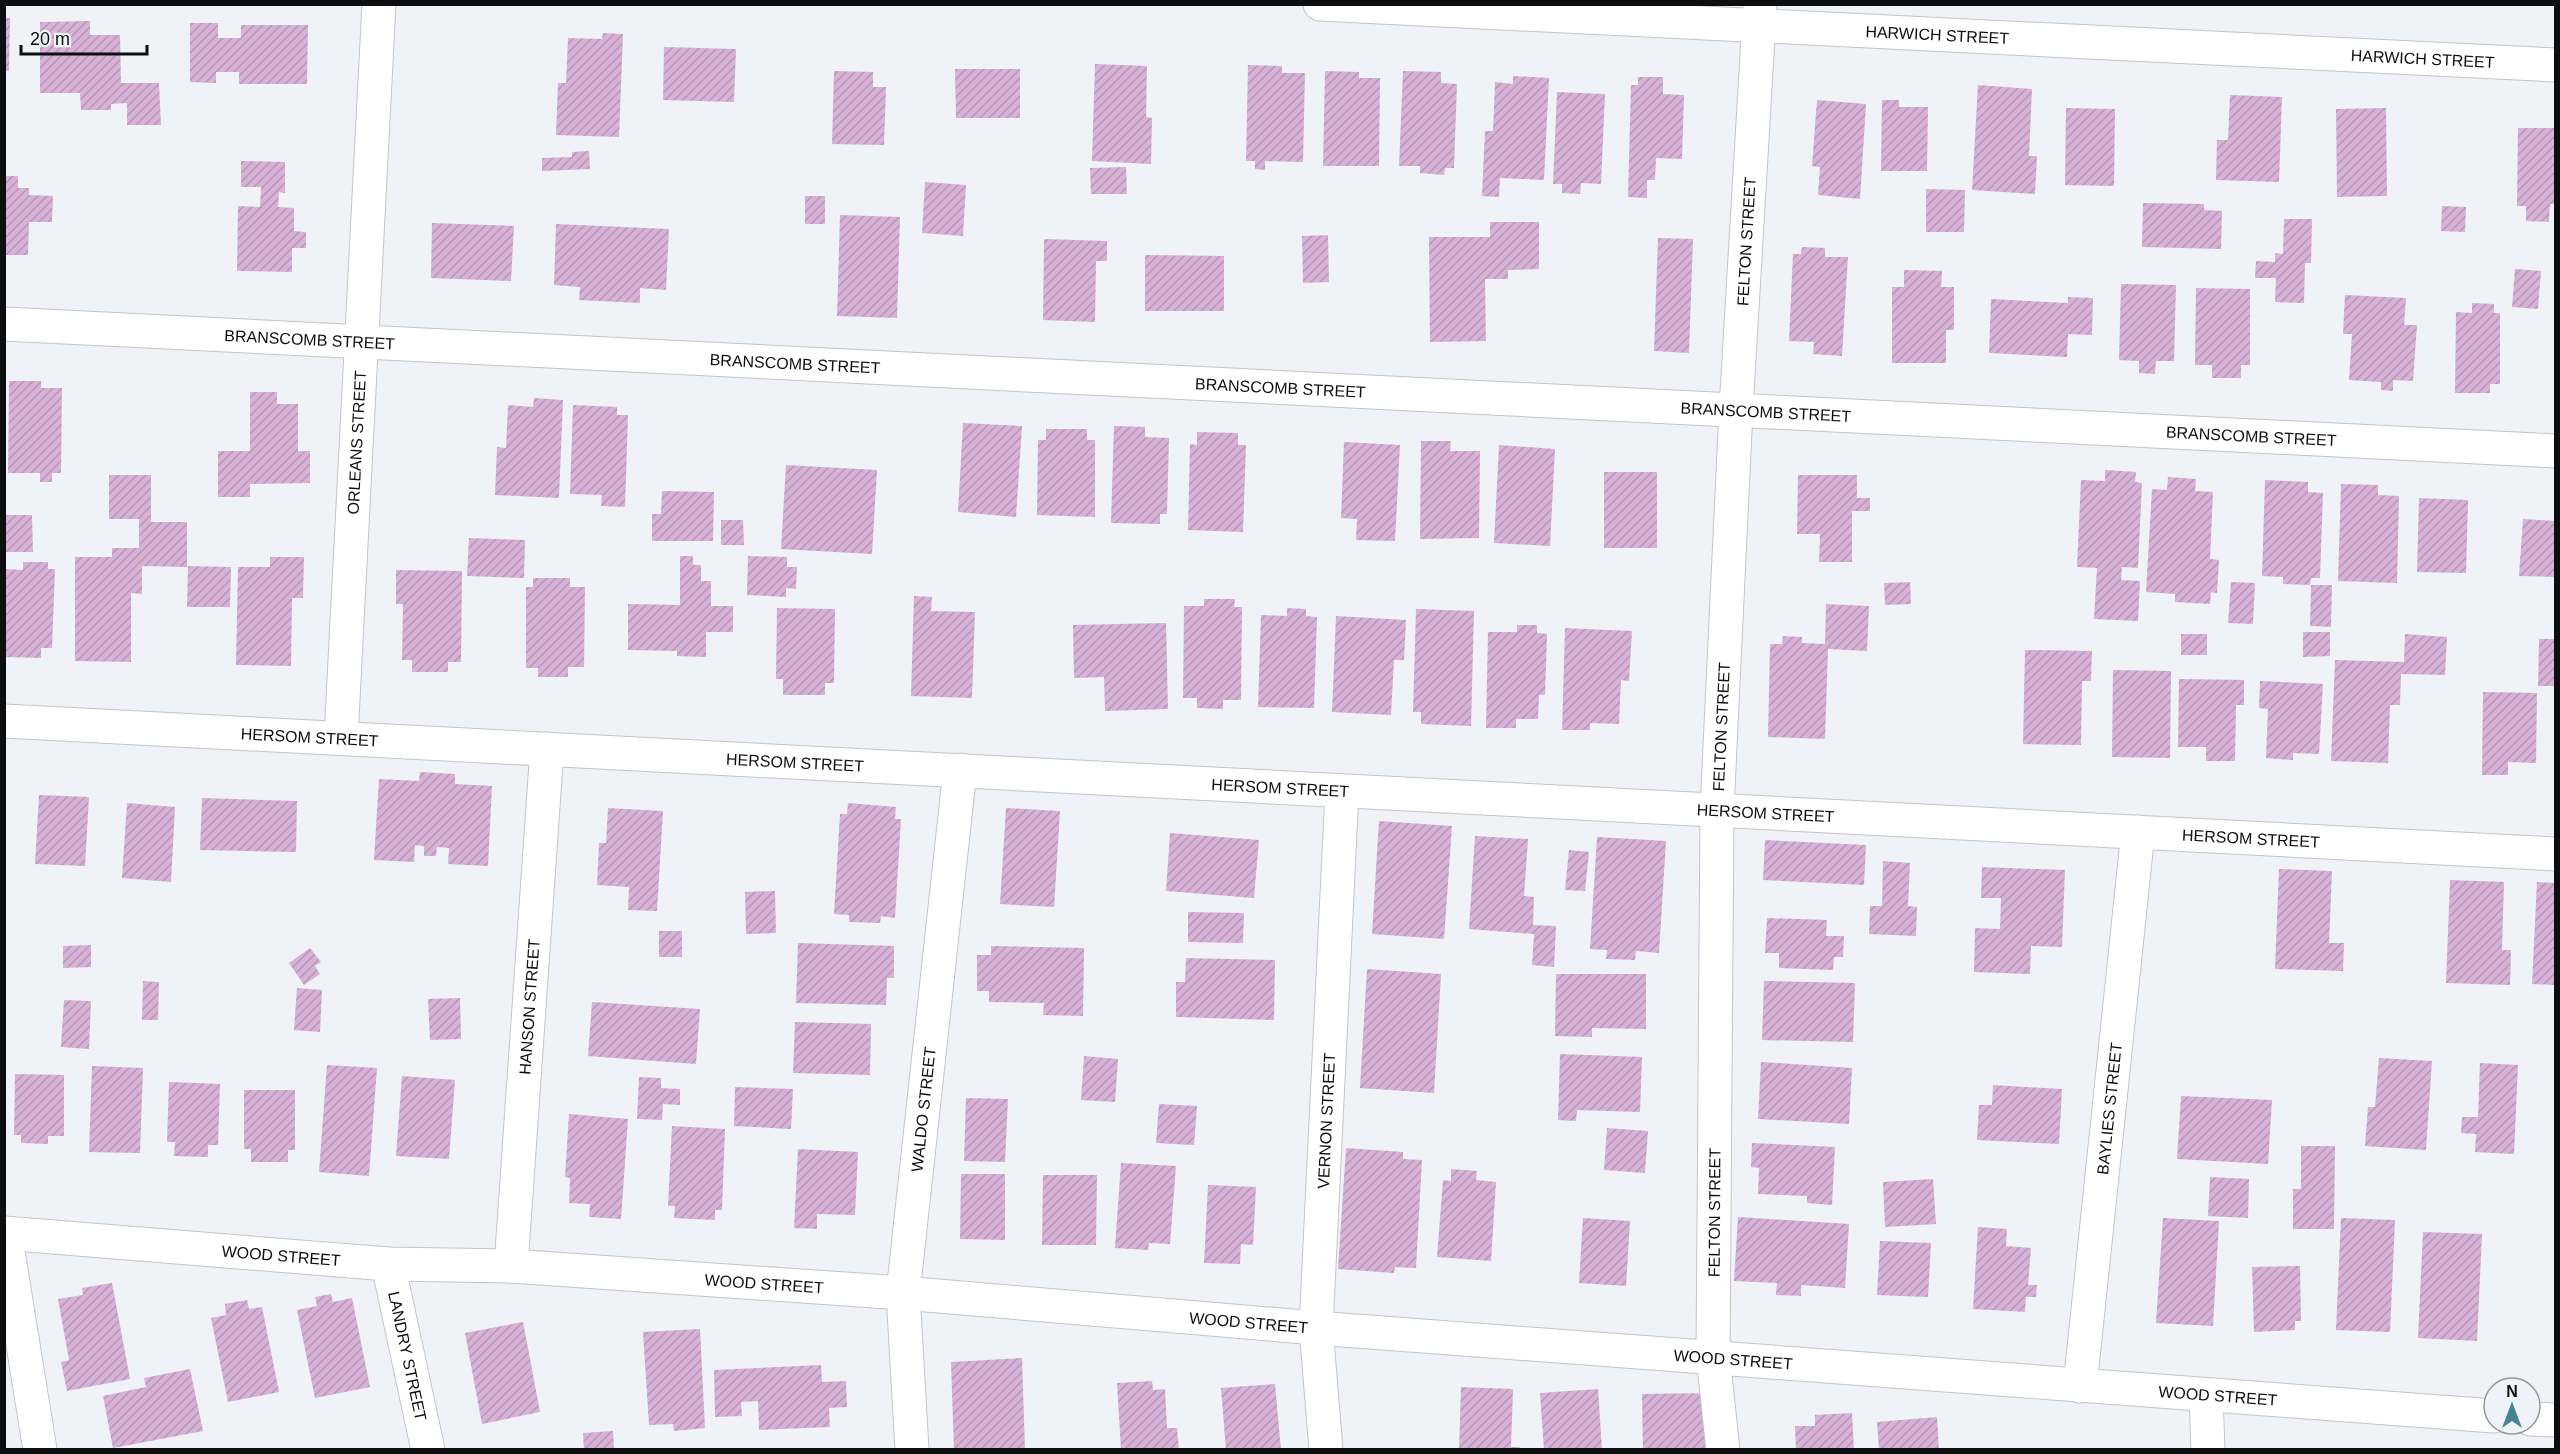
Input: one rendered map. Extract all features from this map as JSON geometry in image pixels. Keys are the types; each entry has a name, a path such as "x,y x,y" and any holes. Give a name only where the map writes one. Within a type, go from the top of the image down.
{"street":[{"name":"ORLEANS STREET","path":"341,738 379,4"},
{"name":"HARWICH STREET","path":"1320,4 1759,15 2556,65"},
{"name":"FELTON STREET","path":"1723,1449 1713,1357 1717,810 1736,410 1759,15"},
{"name":"BRANSCOMB STREET","path":"4,324 2556,451"},
{"name":"HERSOM STREET","path":"4,721 2556,854"},
{"name":"HANSON STREET","path":"512,1266 547,749"},
{"name":"WALDO STREET","path":"912,1449 903,1293 960,770"},
{"name":"VERNON STREET","path":"1326,1449 1316,1328 1342,791"},
{"name":"BAYLIES STREET","path":"2080,1386 2138,832"},
{"name":"WOOD STREET","path":"5,1233 388,1264 512,1266 903,1293 1316,1328 2482,1415"},
{"path":"5,1233 40,1449"},
{"name":"LANDRY STREET","path":"388,1264 428,1449"},
{"path":"2206,1396 2208,1449"}],"building":[{"path":"4,18 10,18 9,71 4,71"},
{"path":"90,21 90,35 120,35 121,83 159,83 161,125 127,125 127,103 111,104 111,110 81,110 80,93 40,93 40,22"},
{"path":"190,23 218,23 218,38 241,38 241,25 308,25 307,84 239,84 239,72 216,72 216,83 190,82"},
{"path":"603,33 623,34 619,137 556,135 558,83 566,83 568,38 602,39"},
{"path":"664,47 736,49 734,102 663,100"},
{"path":"1095,64 1147,66 1146,117 1152,118 1151,164 1092,161"},
{"path":"1248,65 1282,66 1282,73 1305,73 1303,162 1265,161 1265,170 1255,169 1255,161 1246,161"},
{"path":"955,69 1020,69 1020,118 956,118"},
{"path":"834,71 873,72 873,87 886,87 884,145 832,144"},
{"path":"1325,71 1359,72 1359,78 1380,78 1379,166 1323,166"},
{"path":"1403,71 1441,72 1441,83 1457,84 1454,168 1445,168 1444,175 1420,173 1420,166 1399,166"},
{"path":"1513,76 1549,78 1544,180 1500,178 1499,197 1482,196 1485,131 1493,131 1495,82 1513,84"},
{"path":"1638,77 1663,77 1663,94 1684,95 1682,159 1656,158 1655,180 1647,180 1647,198 1628,197 1631,85 1638,85"},
{"path":"1978,85 2032,89 2029,156 2037,156 2035,194 1972,190"},
{"path":"1557,92 1605,94 1601,184 1581,183 1580,194 1562,193 1562,184 1553,184"},
{"path":"2230,95 2282,97 2279,182 2216,180 2217,140 2228,140"},
{"path":"1817,100 1866,104 1860,199 1818,195 1820,167 1812,166"},
{"path":"1882,100 1899,100 1899,107 1928,107 1927,171 1881,171"},
{"path":"2066,108 2115,109 2114,186 2065,185"},
{"path":"2386,108 2387,196 2337,197 2336,109"},
{"path":"2518,128 2556,128 2556,204 2550,204 2549,222 2526,221 2526,206 2517,206"},
{"path":"589,151 590,169 542,171 542,158 572,157 572,152"},
{"path":"241,161 285,162 285,193 279,192 278,207 294,208 294,231 306,232 306,248 292,248 292,272 237,271 238,206 260,207 261,187 241,187"},
{"path":"1126,167 1127,194 1091,194 1090,168"},
{"path":"5,176 18,176 18,188 29,188 29,195 53,196 52,222 29,222 28,255 4,255"},
{"path":"925,182 966,185 963,236 922,233"},
{"path":"1926,189 1965,190 1964,232 1926,232"},
{"path":"805,196 825,196 825,224 805,224"},
{"path":"2143,203 2204,204 2204,210 2222,211 2221,249 2142,247"},
{"path":"2442,206 2466,207 2465,232 2441,231"},
{"path":"840,215 900,217 897,318 837,316"},
{"path":"2284,219 2312,219 2311,263 2305,263 2304,303 2275,302 2276,278 2255,278 2256,261 2275,262 2275,253 2283,254"},
{"path":"1490,222 1539,222 1539,269 1508,270 1508,279 1485,279 1486,341 1430,342 1429,237 1490,237"},
{"path":"432,223 514,226 511,281 431,278"},
{"path":"556,224 669,229 666,290 640,288 640,303 579,300 580,287 554,285"},
{"path":"1328,235 1329,282 1303,283 1302,236"},
{"path":"1658,238 1693,239 1689,353 1654,351"},
{"path":"1044,239 1107,241 1107,261 1096,261 1095,322 1043,320"},
{"path":"1802,247 1825,248 1825,257 1848,257 1842,356 1813,354 1814,342 1789,341 1793,254 1801,254"},
{"path":"1145,255 1224,256 1224,311 1145,311"},
{"path":"2515,269 2541,271 2538,309 2512,307"},
{"path":"1904,270 1942,271 1941,287 1954,287 1954,330 1946,330 1946,363 1892,363 1892,287 1904,287"},
{"path":"2121,284 2176,285 2174,361 2156,361 2155,374 2139,373 2139,361 2119,360"},
{"path":"2196,288 2250,289 2250,365 2241,365 2241,378 2212,378 2212,365 2195,365"},
{"path":"2345,295 2406,298 2404,325 2417,325 2413,381 2393,380 2393,391 2381,390 2381,382 2349,380 2352,334 2343,334"},
{"path":"2068,297 2093,298 2092,335 2068,334 2067,357 1989,353 1991,299 2068,303"},
{"path":"2472,303 2494,304 2494,313 2500,313 2500,384 2490,384 2490,393 2455,393 2456,312 2472,313"},
{"path":"9,381 41,381 41,388 62,388 61,473 52,473 52,482 40,482 40,473 8,473"},
{"path":"250,392 277,392 277,404 298,404 298,451 310,451 310,483 250,484 250,497 218,497 218,451 250,451"},
{"path":"534,398 563,400 559,498 495,495 497,447 506,448 508,405 533,407"},
{"path":"573,405 617,407 617,415 628,415 625,507 601,506 602,495 570,494"},
{"path":"963,423 1022,426 1016,517 958,512"},
{"path":"1114,426 1145,427 1145,437 1169,438 1167,514 1160,514 1160,524 1111,523"},
{"path":"1046,429 1087,429 1087,440 1095,440 1095,517 1037,515 1038,440 1046,440"},
{"path":"1197,432 1238,433 1238,445 1246,445 1243,532 1188,530 1190,444 1197,445"},
{"path":"1421,441 1451,441 1450,451 1480,451 1479,538 1420,539"},
{"path":"1344,442 1400,445 1395,541 1356,540 1357,519 1341,518"},
{"path":"1499,445 1555,449 1550,546 1494,543"},
{"path":"786,465 877,470 872,554 781,549"},
{"path":"2105,470 2136,472 2135,482 2142,483 2138,568 2122,567 2121,580 2140,581 2138,621 2094,619 2097,568 2077,567 2081,480 2105,481"},
{"path":"1604,472 1657,472 1657,548 1604,548"},
{"path":"109,475 151,475 151,522 187,522 187,567 142,566 142,594 131,593 131,662 75,661 75,557 112,557 112,548 139,548 139,519 109,519"},
{"path":"1798,475 1857,475 1857,498 1870,498 1870,511 1852,511 1852,562 1819,562 1820,534 1797,534"},
{"path":"2168,477 2196,479 2195,491 2213,492 2210,559 2219,560 2217,593 2211,592 2210,604 2175,602 2175,594 2146,592 2152,489 2167,490"},
{"path":"2265,480 2308,482 2308,492 2323,493 2320,578 2311,578 2310,585 2283,584 2283,577 2262,576"},
{"path":"2341,484 2378,485 2378,495 2399,496 2397,583 2338,581"},
{"path":"662,491 714,492 713,541 652,541 652,514 661,514"},
{"path":"2419,498 2468,500 2466,573 2417,572"},
{"path":"4,515 32,515 33,552 4,552"},
{"path":"2523,519 2556,521 2556,577 2519,576"},
{"path":"721,520 743,520 744,545 721,545"},
{"path":"469,538 525,540 524,578 467,576"},
{"path":"680,556 693,556 693,565 701,565 701,581 711,581 711,606 733,606 733,632 706,632 706,657 677,656 677,651 628,650 628,604 680,605"},
{"path":"748,556 787,557 787,567 797,567 796,589 786,588 786,597 747,595"},
{"path":"270,557 304,557 303,598 292,598 291,666 236,665 238,567 270,567"},
{"path":"23,562 48,562 48,569 55,569 52,648 41,648 41,658 4,657 4,569 23,570"},
{"path":"188,566 231,567 230,607 187,607"},
{"path":"396,570 462,571 461,662 448,662 448,672 412,672 412,660 402,660 403,604 396,604"},
{"path":"533,578 570,578 570,587 585,587 584,667 568,667 568,677 538,677 538,668 526,668 526,587 533,587"},
{"path":"1910,582 1911,604 1885,605 1884,583"},
{"path":"2231,582 2255,583 2253,624 2228,623"},
{"path":"2311,585 2332,585 2331,627 2310,626"},
{"path":"914,596 932,597 931,611 975,612 972,698 911,696"},
{"path":"1204,599 1235,599 1234,607 1242,607 1241,700 1223,700 1223,709 1197,708 1197,698 1183,698 1184,606 1204,606"},
{"path":"1826,604 1869,606 1867,651 1828,649 1825,739 1768,737 1770,644 1782,644 1783,636 1802,637 1802,643 1825,644"},
{"path":"777,608 835,609 834,683 825,683 825,695 783,695 783,679 776,679"},
{"path":"1287,608 1306,609 1306,616 1317,617 1314,708 1258,707 1261,615 1287,616"},
{"path":"1416,609 1474,611 1471,726 1421,724 1421,712 1413,712"},
{"path":"1336,616 1406,620 1404,660 1394,660 1391,715 1332,712"},
{"path":"1166,623 1168,709 1105,711 1104,677 1074,678 1073,625"},
{"path":"1517,625 1537,625 1537,633 1547,634 1545,695 1539,695 1538,719 1516,719 1516,728 1486,728 1488,632 1517,632"},
{"path":"1565,628 1632,631 1629,681 1621,680 1619,724 1590,723 1590,730 1562,730"},
{"path":"2303,632 2330,632 2330,656 2303,657"},
{"path":"2181,634 2207,634 2207,655 2181,655"},
{"path":"2405,634 2447,637 2445,675 2401,674 2400,705 2390,705 2388,763 2331,761 2335,660 2404,662"},
{"path":"2539,639 2556,639 2556,686 2538,686"},
{"path":"2025,650 2092,651 2091,681 2082,681 2081,745 2023,744"},
{"path":"2113,670 2171,671 2170,758 2112,757"},
{"path":"2179,679 2244,680 2244,705 2236,705 2235,761 2206,761 2206,747 2178,747"},
{"path":"2260,681 2323,684 2319,754 2293,753 2293,760 2266,758 2268,709 2259,708"},
{"path":"2483,692 2537,693 2536,763 2508,762 2508,775 2482,775"},
{"path":"420,772 455,774 455,784 492,786 488,866 448,864 449,848 437,847 436,856 424,856 424,846 415,845 414,862 374,860 379,779 419,781"},
{"path":"39,795 89,797 85,866 35,864"},
{"path":"202,798 297,801 296,852 200,850"},
{"path":"127,803 175,807 171,882 122,878"},
{"path":"848,803 896,807 895,819 901,819 895,918 881,916 880,923 849,922 849,915 834,914 840,814 847,814"},
{"path":"608,808 663,811 657,911 628,910 629,887 597,885 599,843 606,843"},
{"path":"1006,808 1060,811 1054,907 1000,904"},
{"path":"1379,821 1452,826 1444,939 1372,934"},
{"path":"1170,833 1259,840 1254,898 1166,891"},
{"path":"1475,836 1528,839 1524,896 1534,897 1533,925 1556,926 1554,967 1532,965 1534,934 1469,929"},
{"path":"1597,837 1666,841 1659,953 1636,951 1635,960 1606,959 1607,950 1590,949"},
{"path":"1765,840 1866,845 1864,885 1763,880"},
{"path":"1569,850 1589,852 1585,891 1565,890"},
{"path":"1883,861 1910,863 1908,906 1917,907 1916,936 1869,934 1870,906 1882,906"},
{"path":"1982,867 2065,870 2062,947 2031,946 2030,974 1974,972 1975,928 2000,929 2001,898 1981,898"},
{"path":"2279,869 2332,871 2329,943 2344,943 2343,971 2275,969"},
{"path":"2450,880 2504,882 2502,950 2511,950 2510,985 2446,983"},
{"path":"2537,882 2556,883 2556,985 2532,984"},
{"path":"775,891 776,933 746,934 745,892"},
{"path":"1188,912 1244,913 1243,943 1188,942"},
{"path":"1767,918 1827,920 1826,936 1844,936 1843,957 1834,957 1833,970 1779,968 1779,953 1765,953"},
{"path":"659,931 682,931 682,957 659,957"},
{"path":"798,943 894,946 894,978 887,978 886,1005 796,1003"},
{"path":"91,945 91,967 63,968 63,946"},
{"path":"991,946 1084,948 1083,1016 1043,1015 1044,1003 989,1002 989,991 977,991 977,955 991,955"},
{"path":"310,948 321,962 315,966 320,974 304,985 289,963"},
{"path":"1186,958 1275,960 1274,1020 1176,1017 1176,982 1185,982"},
{"path":"1367,969 1441,974 1434,1093 1360,1088"},
{"path":"1556,974 1646,974 1646,1029 1592,1028 1592,1037 1555,1036"},
{"path":"143,981 159,982 158,1020 142,1020"},
{"path":"1764,981 1855,983 1853,1042 1762,1040"},
{"path":"297,988 322,990 320,1032 294,1030"},
{"path":"460,998 461,1039 430,1040 428,999"},
{"path":"64,1000 91,1001 89,1049 61,1047"},
{"path":"592,1002 700,1009 696,1064 588,1056"},
{"path":"795,1022 871,1024 870,1075 793,1073"},
{"path":"1560,1054 1642,1057 1640,1112 1577,1110 1576,1121 1558,1120"},
{"path":"1084,1056 1118,1059 1115,1102 1081,1100"},
{"path":"2379,1058 2432,1061 2426,1150 2365,1146 2368,1107 2375,1107"},
{"path":"1761,1062 1852,1068 1849,1124 1758,1119"},
{"path":"2480,1063 2518,1065 2514,1154 2475,1152 2476,1134 2461,1133 2462,1117 2478,1117"},
{"path":"327,1065 377,1068 369,1176 319,1172"},
{"path":"92,1066 143,1068 140,1153 89,1152"},
{"path":"15,1074 64,1075 64,1136 48,1136 48,1144 21,1143 21,1135 14,1135"},
{"path":"402,1076 455,1080 449,1159 396,1156"},
{"path":"639,1077 661,1078 661,1088 680,1089 680,1105 663,1104 662,1120 637,1119"},
{"path":"169,1082 220,1084 218,1145 208,1145 208,1157 174,1156 175,1142 167,1142"},
{"path":"1993,1085 2062,1089 2059,1144 1977,1140 1979,1105 1992,1105"},
{"path":"735,1087 793,1089 791,1129 734,1126"},
{"path":"244,1090 295,1090 295,1150 288,1150 288,1162 251,1162 251,1149 244,1149"},
{"path":"2181,1096 2272,1100 2268,1164 2177,1159"},
{"path":"966,1098 1008,1099 1005,1162 964,1161"},
{"path":"1159,1104 1197,1106 1194,1145 1156,1143"},
{"path":"569,1114 628,1119 621,1219 589,1217 590,1204 569,1203 570,1178 565,1177"},
{"path":"672,1126 725,1129 722,1210 715,1210 715,1220 674,1218 675,1206 668,1206"},
{"path":"1607,1128 1648,1131 1645,1173 1604,1170"},
{"path":"1752,1143 1835,1147 1832,1205 1807,1203 1807,1196 1758,1194 1759,1168 1751,1167"},
{"path":"2301,1146 2335,1146 2334,1229 2293,1229 2293,1189 2301,1189"},
{"path":"1346,1148 1403,1152 1403,1159 1422,1160 1416,1268 1395,1267 1394,1273 1338,1269"},
{"path":"798,1149 858,1152 855,1215 817,1214 817,1229 794,1228"},
{"path":"1121,1163 1176,1166 1170,1244 1149,1243 1148,1250 1115,1248"},
{"path":"1451,1169 1477,1171 1476,1180 1496,1182 1491,1261 1437,1257 1443,1180 1451,1181"},
{"path":"961,1174 1005,1174 1005,1240 960,1239"},
{"path":"1043,1175 1097,1175 1096,1245 1042,1245"},
{"path":"2210,1177 2249,1179 2248,1218 2208,1216"},
{"path":"1933,1179 1936,1224 1885,1227 1883,1182"},
{"path":"1208,1185 1256,1187 1253,1245 1241,1244 1240,1264 1204,1263"},
{"path":"1738,1217 1849,1224 1845,1288 1801,1285 1801,1296 1776,1295 1777,1283 1734,1281"},
{"path":"1583,1218 1630,1221 1626,1286 1579,1283"},
{"path":"2163,1218 2219,1221 2213,1326 2156,1323"},
{"path":"2341,1218 2395,1220 2390,1332 2336,1330"},
{"path":"1978,1227 2007,1229 2006,1246 2031,1248 2028,1285 2037,1285 2036,1297 2026,1297 2025,1312 1973,1309"},
{"path":"2423,1232 2482,1234 2477,1341 2418,1338"},
{"path":"1880,1241 1931,1243 1928,1297 1877,1295"},
{"path":"2300,1266 2301,1321 2295,1321 2295,1330 2254,1332 2252,1267"},
{"path":"112,1283 130,1379 67,1391 61,1362 69,1360 58,1299 83,1295 82,1288"},
{"path":"331,1294 333,1302 352,1298 370,1387 315,1398 297,1310 317,1306 315,1297"},
{"path":"247,1300 249,1309 262,1307 279,1392 228,1402 211,1318 226,1315 225,1304"},
{"path":"523,1322 540,1412 482,1424 465,1333"},
{"path":"700,1329 705,1428 674,1431 673,1424 649,1425 643,1332"},
{"path":"1022,1358 1025,1450 954,1450 951,1362"},
{"path":"821,1365 822,1382 846,1381 847,1407 829,1408 830,1427 759,1430 758,1401 741,1402 742,1416 715,1417 714,1370"},
{"path":"190,1369 203,1431 113,1448 103,1396 146,1387 144,1378"},
{"path":"1152,1381 1153,1390 1165,1389 1167,1428 1177,1428 1179,1450 1121,1450 1117,1383"},
{"path":"1275,1384 1281,1450 1226,1450 1221,1388"},
{"path":"1461,1387 1513,1389 1511,1447 1520,1447 1520,1450 1459,1450"},
{"path":"1598,1389 1602,1450 1544,1450 1540,1393"},
{"path":"1709,1393 1710,1450 1643,1450 1642,1394"},
{"path":"1852,1413 1854,1450 1796,1450 1795,1426 1815,1426 1815,1415"},
{"path":"1937,1417 1939,1450 1879,1450 1877,1422"},
{"path":"613,1431 614,1450 584,1450 583,1433"}]}
